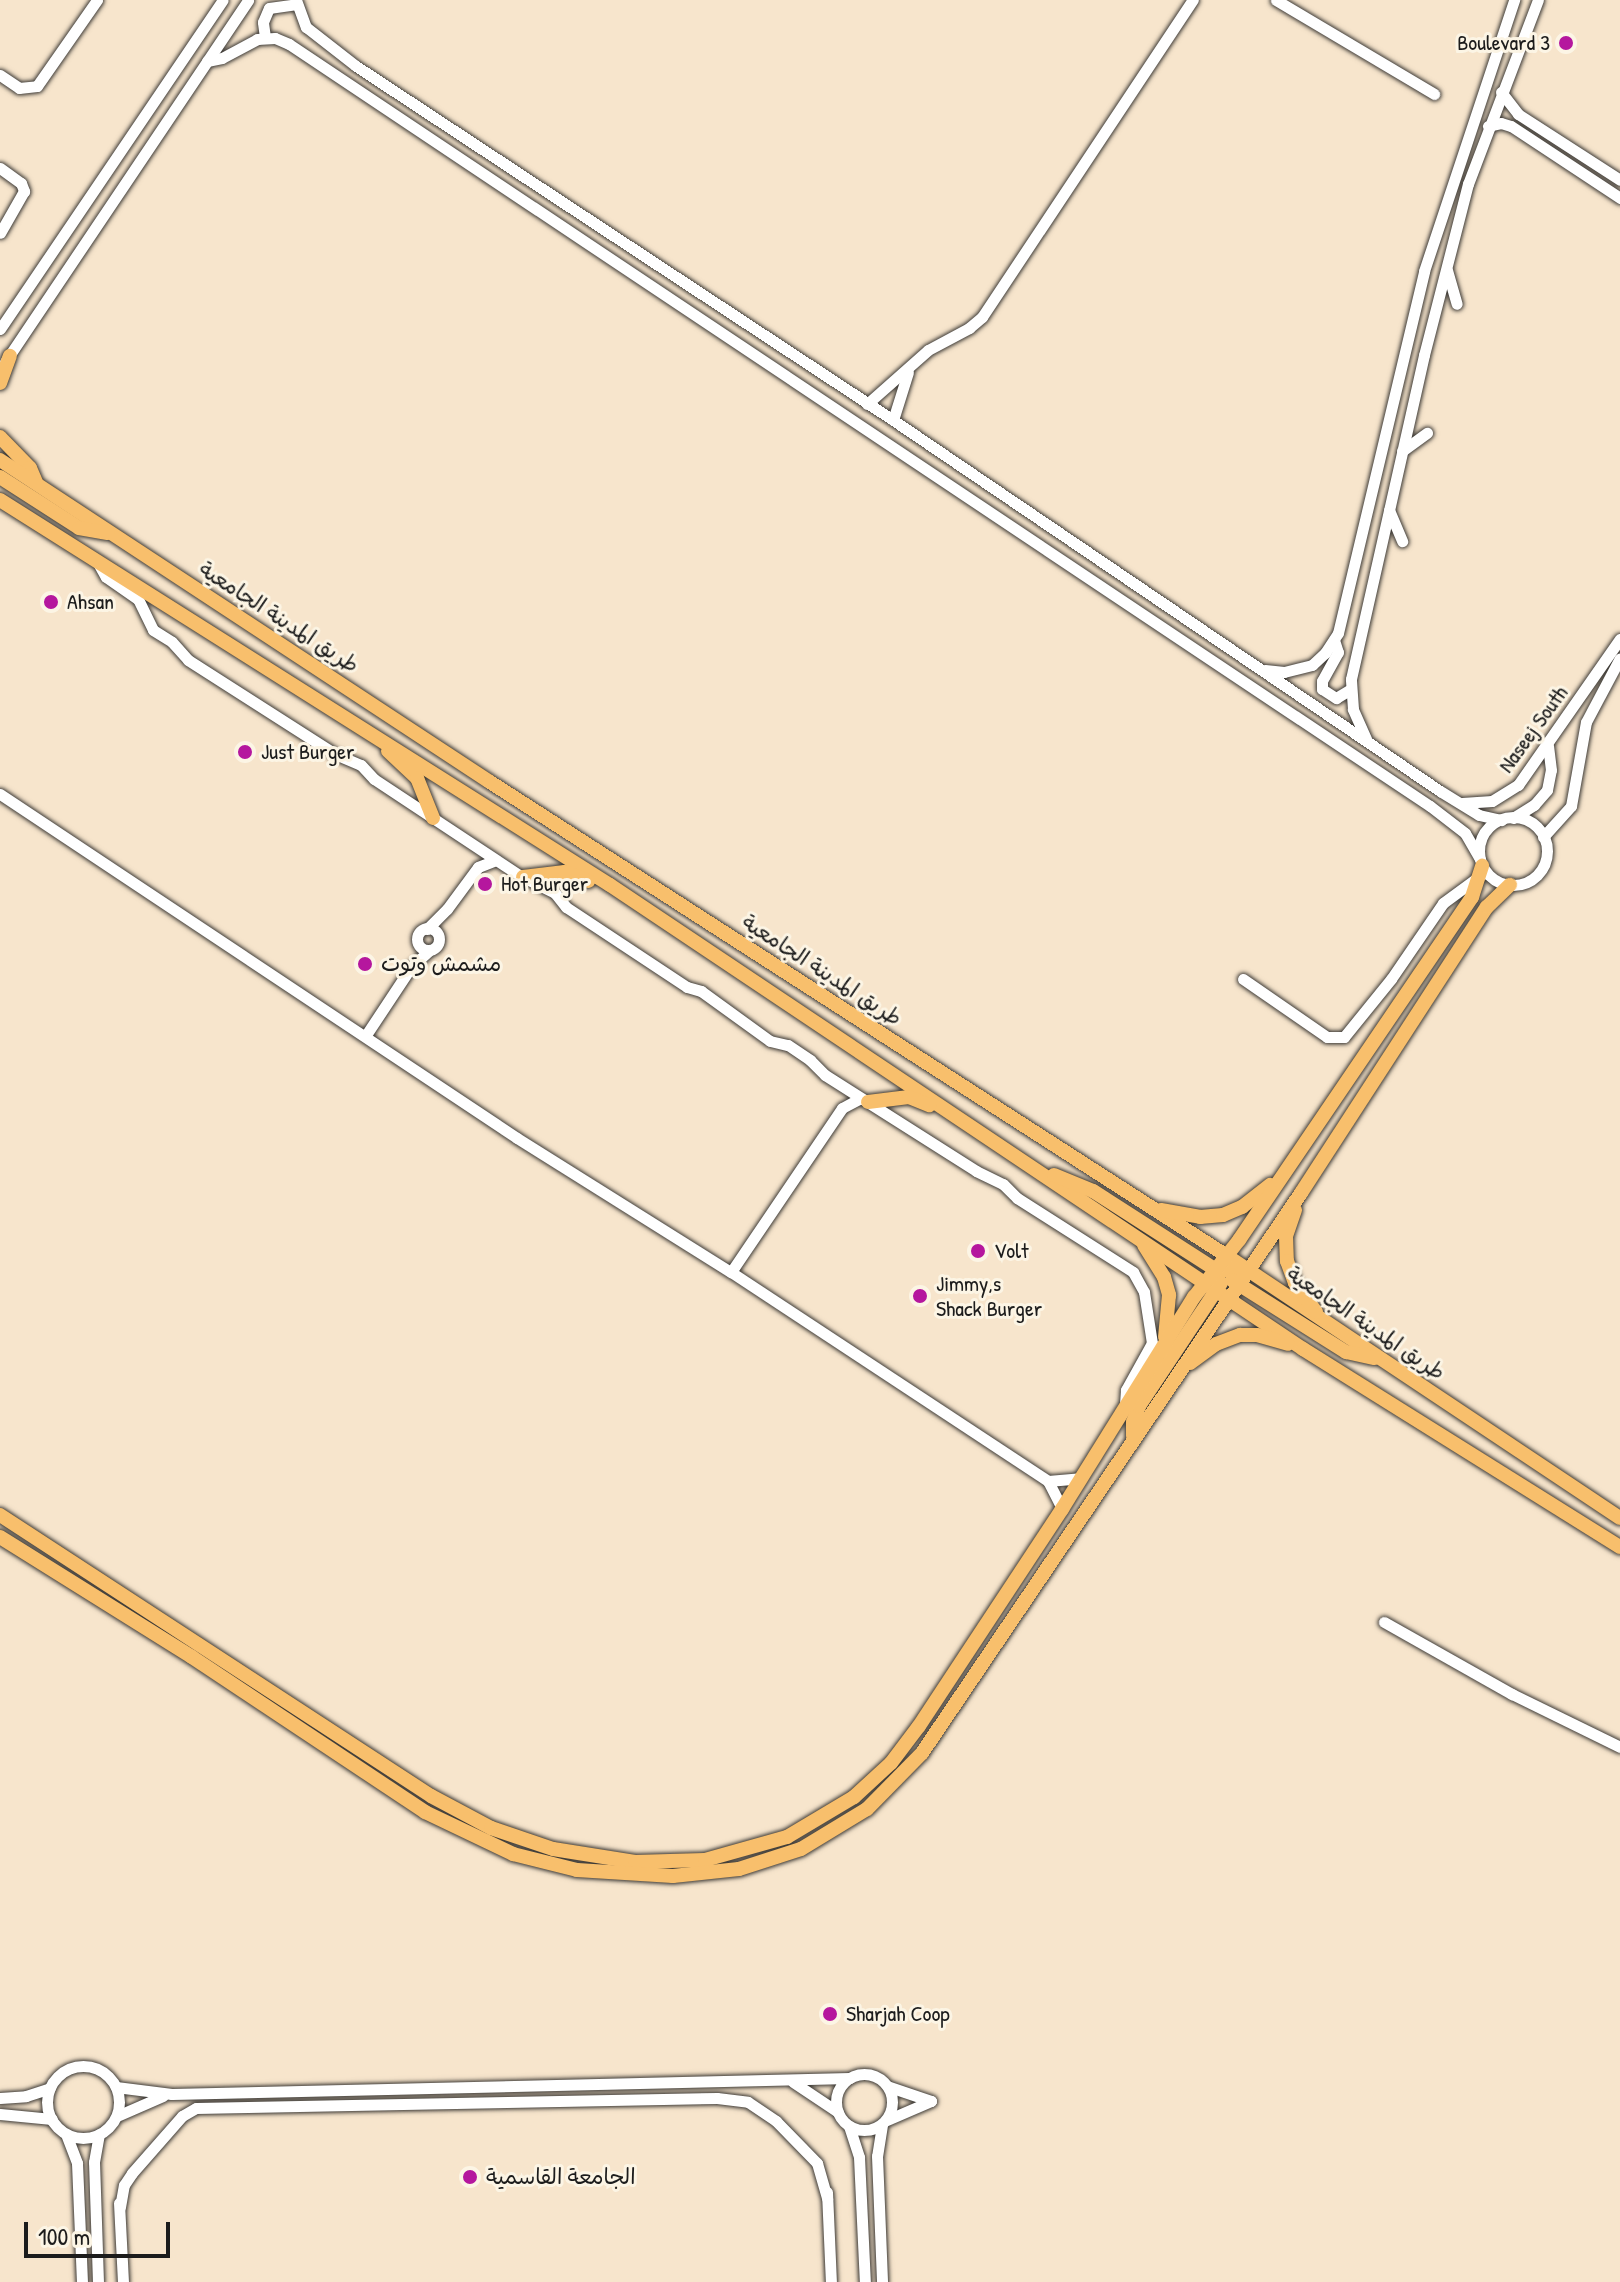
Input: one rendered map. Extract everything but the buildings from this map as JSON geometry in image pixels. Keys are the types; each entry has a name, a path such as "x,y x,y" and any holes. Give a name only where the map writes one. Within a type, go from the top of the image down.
{"main road":[{"path":"0,383 10,356"},
{"path":"0,437 30,468 36,482"},
{"name":"طريق المدينة الجامعية","path":"0,460 1151,1208 1222,1278 1303,1349 1620,1547"},
{"path":"0,477 79,528 108,533"},
{"name":"طريق المدينة الجامعية","path":"0,500 610,885 1142,1241 1222,1278 1247,1270 1620,1518"},
{"path":"385,743 395,760 419,781 433,818"},
{"path":"1133,1437 1133,1422 1139,1406 1222,1278 1283,1175 1472,897 1481,867"},
{"path":"523,877 571,872 592,882 610,885"},
{"path":"0,1515 463,1814 553,1849 607,1859 672,1862 737,1853 787,1837 834,1811 873,1780 919,1726 1062,1509 1164,1343 1222,1278 1247,1270 1301,1193 1487,907 1510,885"},
{"path":"864,1100 909,1097 948,1109"},
{"path":"1044,1173 1093,1191 1222,1278 1346,1352 1376,1358"},
{"path":"1151,1208 1200,1217 1223,1215 1242,1207 1283,1175"},
{"path":"1301,1193 1286,1236 1287,1261 1295,1283 1321,1319"},
{"path":"1142,1241 1164,1277 1169,1295 1164,1343"},
{"path":"0,1537 192,1657 425,1812 483,1842 528,1859 577,1870 641,1876 739,1869 801,1849 849,1823 888,1792 922,1753 1177,1374 1222,1278"},
{"path":"1177,1374 1216,1344 1240,1335 1265,1337 1303,1349"}],"street":[{"path":"0,75 19,88 37,86 97,0"},
{"path":"0,329 223,0"},
{"path":"0,370 248,0"},
{"path":"867,404 914,361 982,317 1193,0"},
{"path":"1276,0 1434,94"},
{"path":"1261,669 1284,672 1304,668 1319,660 1334,640 1427,259 1514,0"},
{"path":"1369,744 1355,717 1351,689 1402,451 1446,268 1488,126 1538,0"},
{"path":"207,61 222,58 243,44 265,37 289,44 1171,631 1450,821 1465,833 1481,867 1491,877 1510,885 1524,883 1541,870 1547,850 1543,837 1527,821 1479,815 1369,744 893,420 356,66 312,33 302,20 296,2 269,8 263,22 265,37"},
{"path":"1501,92 1514,111 1620,180"},
{"path":"1505,123 1505,116 1514,111"},
{"path":"1488,126 1505,123 1620,198"},
{"path":"0,233 24,191 21,183 2,173"},
{"path":"1593,180 1594,194"},
{"path":"1446,268 1457,304"},
{"path":"893,420 901,388 914,361"},
{"path":"1402,451 1427,433"},
{"path":"1389,510 1402,541"},
{"path":"97,560 106,577 138,599 151,627 172,642 188,660 331,751 361,765 374,779 496,860 555,893 566,907 687,987 701,991 770,1041 788,1045 821,1072 976,1171 1006,1186 1017,1198 1138,1277 1152,1343 1126,1390 1125,1405"},
{"path":"1171,631 1183,615"},
{"name":"Naseej South","path":"1454,800 1485,803 1506,795 1523,780 1620,639"},
{"path":"1334,640 1338,652 1322,681 1322,689 1336,698 1351,689"},
{"path":"1543,837 1571,806 1586,722 1620,658"},
{"path":"1243,979 1327,1037 1344,1037 1391,979 1443,903 1481,867 1480,845 1485,832 1534,805 1547,790 1551,770 1548,746"},
{"path":"0,794 517,1138 731,1272 1048,1481 1062,1509"},
{"path":"472,874 473,845"},
{"path":"411,967 419,934 432,932 472,874 482,864 496,860"},
{"path":"366,1035 411,967 437,946 432,932"},
{"path":"418,942 430,950"},
{"path":"839,1113 840,1084"},
{"path":"731,1272 839,1113 849,1102 864,1100"},
{"path":"1048,1481 1080,1478"},
{"path":"1384,1622 1512,1694 1620,1747"},
{"path":"82,2282 77,2163 66,2134 52,2119 47,2104 50,2088 62,2073 81,2066 102,2071 116,2087 117,2116"},
{"path":"116,2087 172,2094 850,2078 867,2074 887,2086 931,2101 866,2131 849,2126"},
{"path":"838,2112 839,2090 850,2078"},
{"path":"785,2079 813,2092 838,2112 849,2126 859,2157 865,2282"},
{"path":"882,2282 877,2156 884,2123 893,2103 887,2086"},
{"path":"0,2098 26,2096 50,2088"},
{"path":"66,2134 86,2138 99,2134 117,2116 172,2094"},
{"path":"123,2282 117,2188 120,2179 173,2127 192,2115 216,2109 717,2098 748,2102 776,2121 800,2143 820,2168 827,2199 831,2282"},
{"path":"0,2114 52,2119"},
{"path":"98,2282 94,2162 99,2134"}],"place":[{"name":"Boulevard 3","path":"1566,43"},
{"name":"Ahsan","path":"51,602"},
{"name":"Just Burger","path":"245,752"},
{"name":"Hot Burger","path":"485,884"},
{"name":"مشمش وتوت","path":"365,964"},
{"name":"Volt","path":"978,1251"},
{"name":"Jimmy,s Shack Burger","path":"920,1296"},
{"name":"Sharjah Coop","path":"830,2014"},
{"name":"الجامعة القاسمية","path":"470,2177"}]}
